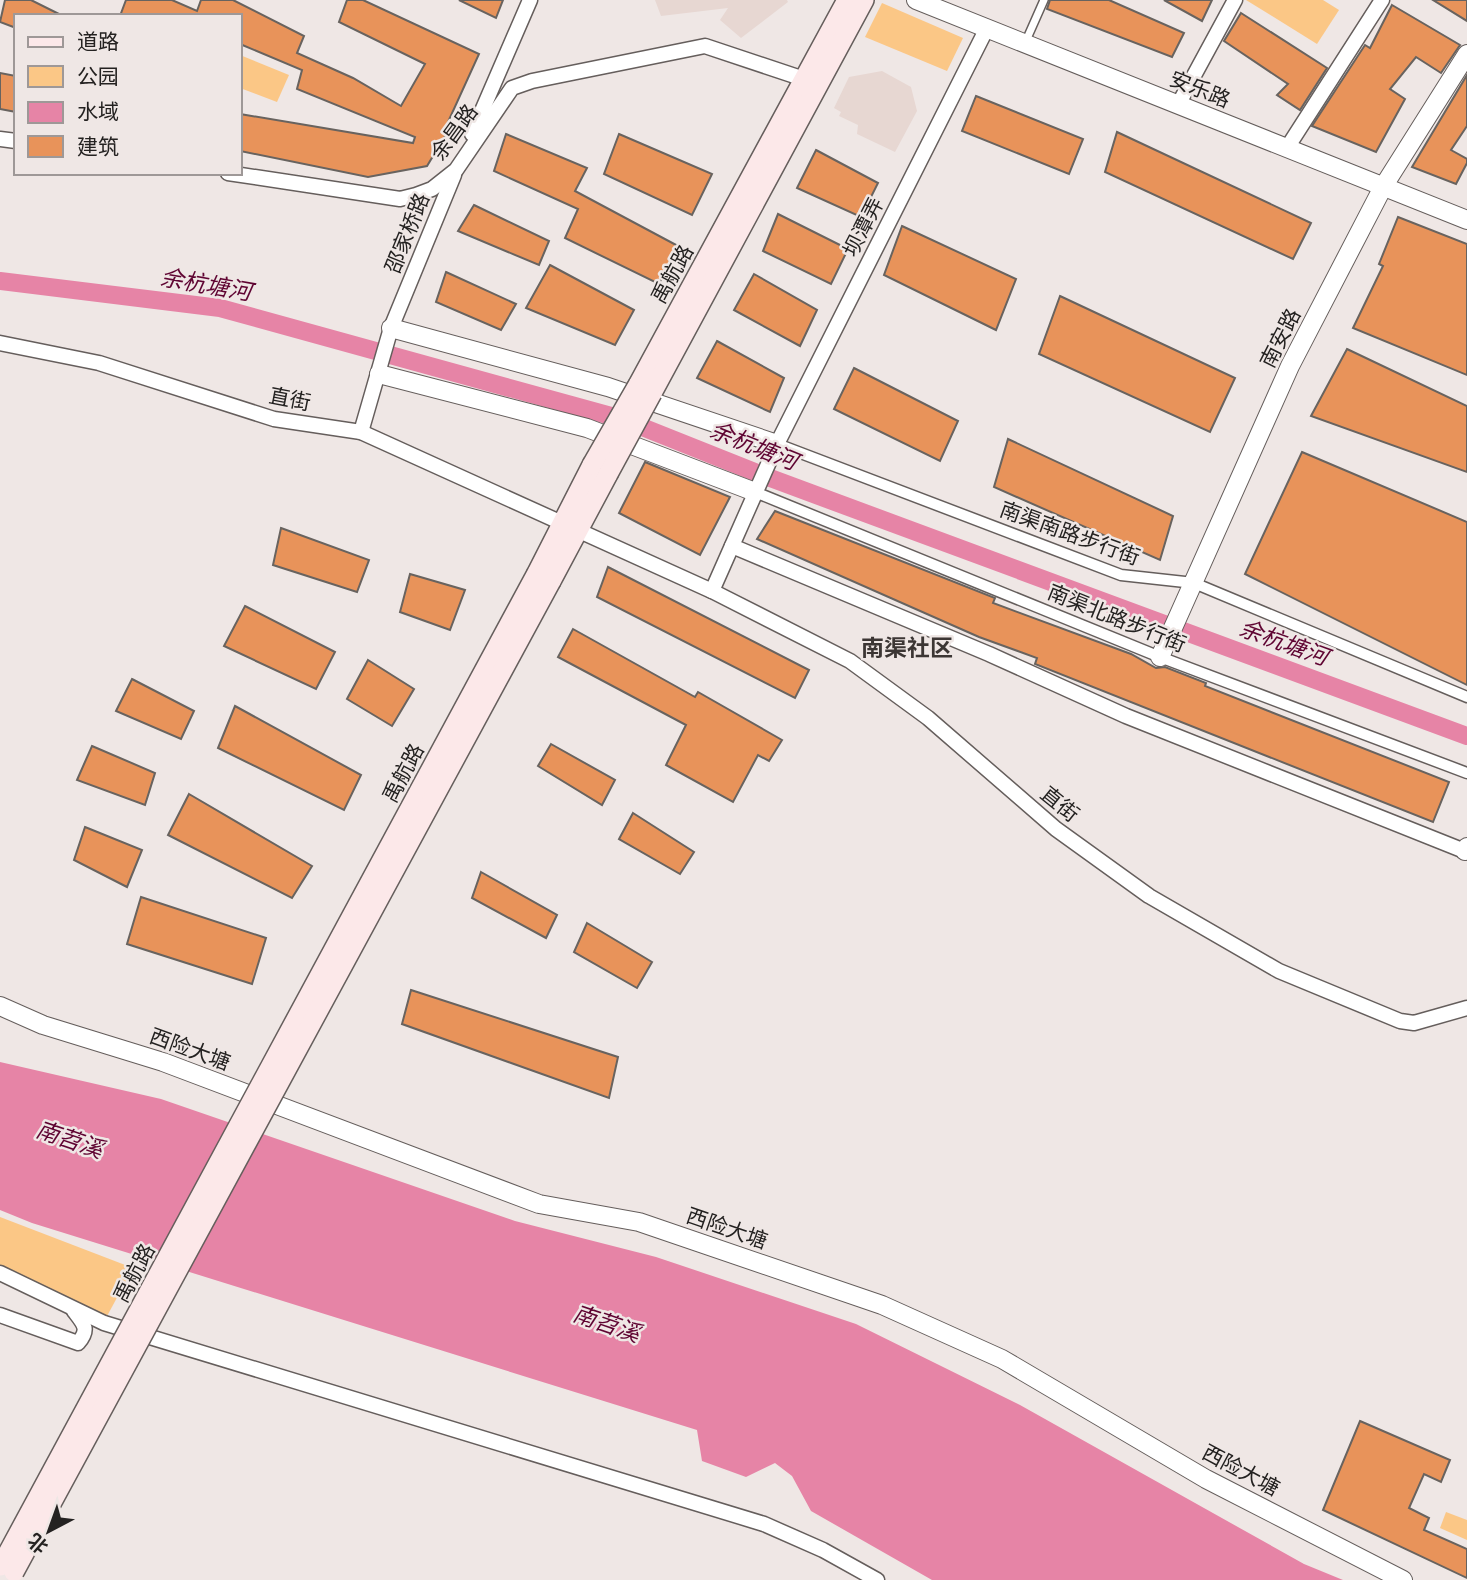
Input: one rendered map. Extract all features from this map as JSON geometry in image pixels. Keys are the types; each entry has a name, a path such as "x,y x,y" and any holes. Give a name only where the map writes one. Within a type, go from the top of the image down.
{"main road":[{"name":"禹航路","path":"645,389 847,0"},
{"name":"禹航路","path":"6,1572 600,469 864,0"}],"street":[{"name":"邵家桥路","path":"361,432 391,328 530,0"},
{"name":"安乐路","path":"916,0 1467,220"},
{"path":"1178,104 1235,0"},
{"path":"1287,148 1382,0"},
{"name":"坝潭弄","path":"712,592 777,444 987,28"},
{"name":"余昌路","path":"241,175 400,199 432,189 456,170 512,88 532,81 705,46 804,79"},
{"name":"南安路","path":"1160,657 1290,366 1383,187 1467,54"},
{"path":"391,328 608,387 777,444"},
{"name":"直街","path":"0,342 99,363 274,419 361,432 570,526 712,592 850,661 928,718 1056,829 1149,896 1279,971 1399,1021 1414,1023 1467,1008"},
{"path":"379,374 587,429 756,489"},
{"name":"南渠南路步行街","path":"777,444 1121,575 1192,587 1467,697"},
{"name":"南渠北路步行街","path":"756,489 1160,657 1467,773"},
{"path":"732,546 989,654 1126,716 1466,850"},
{"name":"西险大塘","path":"0,1006 43,1025 163,1062 539,1204 639,1223 882,1305 1002,1359 1206,1479 1403,1580"},
{"path":"0,1273 104,1323 764,1524 823,1550 877,1580"},
{"path":"0,1315 78,1343 85,1335 86,1326 71,1307"}],"lane":[{"path":"1025,43 1044,0"}],"shaded area":[{"path":"655,0 788,2 741,38 720,20 728,8 661,16"},
{"path":"882,71 911,87 917,111 895,152 857,134 858,125 839,116 841,112 834,108 849,77"}],"green space":[{"path":"1246,0 1323,0 1339,10 1317,44"},
{"path":"882,3 963,38 947,71 865,37"},
{"path":"242,56 289,75 277,102 242,89"},
{"path":"0,1217 133,1268 106,1318 0,1268"},
{"path":"1446,1512 1467,1520 1467,1540 1440,1528"}],"water":[{"name":"南苕溪","path":"0,1062 161,1099 515,1221 656,1257 856,1324 1020,1405 1304,1564 1343,1580 932,1580 811,1511 792,1476 775,1463 746,1477 702,1461 697,1430 32,1223 0,1210"}],"building":[{"path":"5,0 31,0 59,14 14,14 14,27 0,22"},
{"path":"126,0 172,0 197,11 201,0 233,0 304,36 297,53 353,78 401,106 425,64 339,22 347,0 363,0 479,54 448,122 453,123 427,166 368,177 242,151 242,114 413,143 415,137 297,89 302,70 242,45 242,14 121,14"},
{"path":"459,0 503,0 496,18"},
{"path":"1050,0 1109,0 1184,33 1172,57 1047,9"},
{"path":"1164,0 1212,0 1202,21"},
{"path":"1433,0 1467,0 1467,21"},
{"path":"1392,5 1460,45 1441,73 1416,57 1390,89 1405,99 1376,152 1312,126 1365,45 1370,48"},
{"path":"1241,13 1327,68 1300,110 1277,95 1288,84 1224,41"},
{"path":"0,73 14,76 14,112 0,109"},
{"path":"1467,75 1467,126 1451,150 1467,159 1467,163 1456,184 1412,167"},
{"path":"976,96 1083,139 1069,174 962,131"},
{"path":"1117,132 1311,223 1293,259 1105,172"},
{"path":"506,134 587,168 575,191 678,246 659,284 565,238 578,209 494,171"},
{"path":"619,134 712,174 692,215 604,174"},
{"path":"816,150 878,183 861,217 797,188"},
{"path":"474,205 549,241 539,265 458,231"},
{"path":"778,214 848,249 831,284 763,251"},
{"path":"1398,217 1467,244 1467,375 1353,328 1383,266 1379,264"},
{"path":"902,226 1016,279 996,330 884,275"},
{"path":"550,265 634,310 615,345 526,308"},
{"path":"446,272 516,304 501,330 436,302"},
{"path":"754,274 817,310 800,346 734,310"},
{"path":"1060,296 1235,378 1210,432 1039,354"},
{"path":"717,341 784,378 770,412 697,378"},
{"path":"1347,349 1467,406 1467,472 1311,416"},
{"path":"854,368 958,421 940,461 834,409"},
{"path":"1008,439 1173,516 1160,560 994,487"},
{"path":"1302,452 1467,522 1467,685 1245,574"},
{"path":"645,462 730,497 700,555 619,513"},
{"path":"775,511 995,598 993,603 1131,654 1156,668 1165,667 1206,683 1205,686 1449,782 1433,822 1035,664 1037,658 979,637 757,539"},
{"path":"281,528 369,560 357,592 273,565"},
{"path":"608,567 809,670 795,698 597,597"},
{"path":"410,574 465,590 450,630 400,612"},
{"path":"245,606 335,652 316,689 224,646"},
{"path":"573,629 695,697 698,692 782,740 769,761 758,755 733,802 666,765 686,725 558,657"},
{"path":"368,660 414,689 392,726 347,699"},
{"path":"132,679 194,711 181,739 116,711"},
{"path":"235,706 361,775 344,810 218,748"},
{"path":"551,744 615,780 602,805 538,766"},
{"path":"92,746 155,773 145,805 77,780"},
{"path":"189,794 312,866 292,898 168,835"},
{"path":"633,813 694,852 680,874 619,839"},
{"path":"85,827 142,850 127,887 74,860"},
{"path":"481,872 557,915 546,938 472,898"},
{"path":"141,897 266,938 252,984 127,944"},
{"path":"587,923 652,962 637,988 574,952"},
{"path":"411,990 618,1057 609,1098 402,1024"},
{"path":"1360,1421 1450,1460 1441,1482 1424,1474 1409,1508 1429,1518 1424,1530 1467,1549 1467,1578 1323,1510"}],"waterway":[{"name":"余杭塘河","path":"0,281 220,308 622,419 762,475 1467,736"}],"district":[{"name":"南渠社区","path":"907,647"}]}
